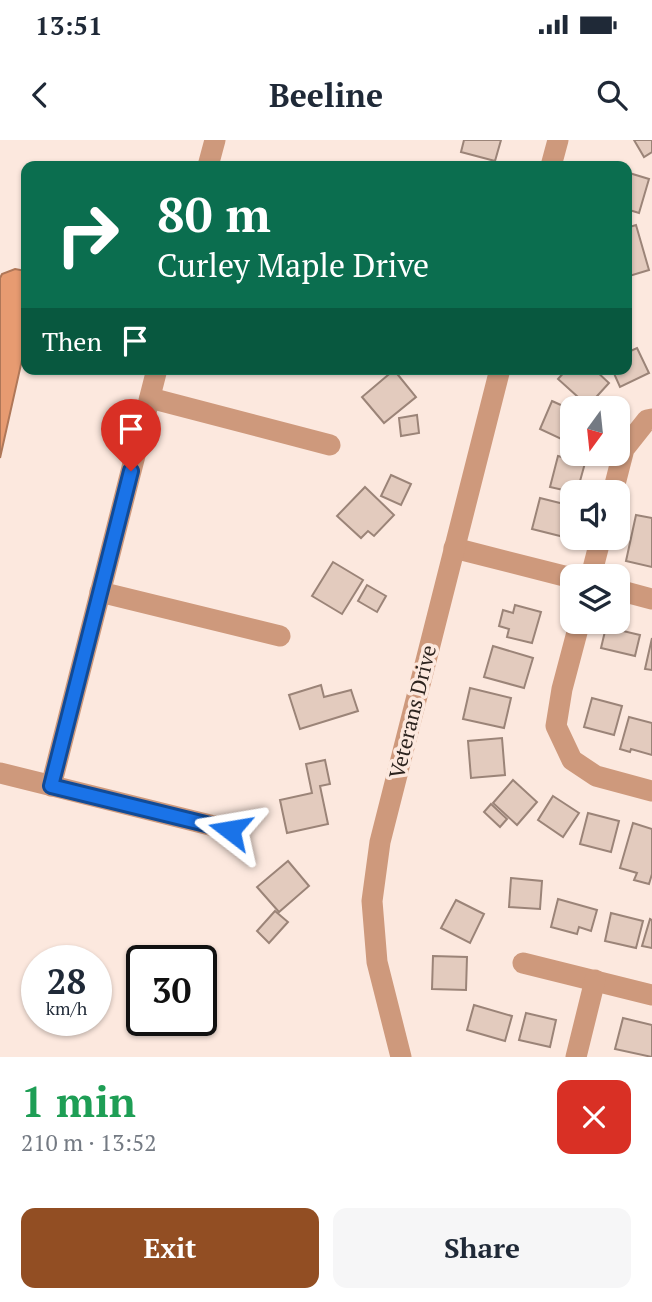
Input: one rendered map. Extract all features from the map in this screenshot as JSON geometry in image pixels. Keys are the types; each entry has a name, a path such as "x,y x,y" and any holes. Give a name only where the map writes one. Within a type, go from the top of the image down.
{"street":[{"path":"209,161 215,140"},
{"path":"552,161 558,140"},
{"path":"51,786 156,375"},
{"name":"Veterans Drive","path":"401,1057 377,962 372,901 380,842 498,375"},
{"path":"150,398 330,445"},
{"path":"615,480 624,449 647,420 652,419"},
{"path":"454,548 560,576"},
{"path":"100,592 280,636"},
{"path":"630,593 652,599"},
{"path":"577,634 562,689 556,726 572,760 596,776 652,791"},
{"path":"0,774 230,830"},
{"path":"523,963 652,995"},
{"path":"576,1057 595,980"}],"shaded area":[{"path":"15,269 21,270 21,364 0,458 0,278 2,274"}],"building":[{"path":"464,140 501,140 495,161 461,152"},
{"path":"634,140 652,140 652,152 644,157"},
{"path":"632,174 649,179 639,213 632,211"},
{"path":"636,225 649,270 632,275 632,226"},
{"path":"637,348 649,373 620,387 615,375 632,375 632,350"},
{"path":"388,375 398,375 416,397 384,423 362,397"},
{"path":"562,375 600,375 609,383 597,396 577,396 558,379"},
{"path":"552,401 560,405 560,438 540,429"},
{"path":"417,415 419,433 401,436 399,418"},
{"path":"558,456 560,466 584,466 580,480 560,480 560,489 550,487"},
{"path":"391,475 411,484 401,505 381,496"},
{"path":"365,487 394,515 374,536 368,531 361,538 337,516"},
{"path":"540,498 560,503 560,536 532,529"},
{"path":"636,515 652,518 652,567 626,561"},
{"path":"333,562 363,580 342,614 312,596"},
{"path":"367,585 386,596 377,612 358,601"},
{"path":"515,605 541,612 532,643 507,637 509,629 499,626 503,610 513,613"},
{"path":"604,634 640,635 635,656 601,648"},
{"path":"652,638 652,670 645,669"},
{"path":"493,646 533,658 524,688 484,677"},
{"path":"321,685 324,697 351,690 358,711 300,729 289,695"},
{"path":"470,688 511,698 504,728 463,719"},
{"path":"592,698 622,706 614,735 584,727"},
{"path":"629,717 652,723 652,755 620,749"},
{"path":"502,738 505,775 471,778 468,741"},
{"path":"325,760 330,784 320,786 328,824 287,833 280,800 312,793 306,764"},
{"path":"513,780 537,802 517,825 493,803"},
{"path":"553,796 579,813 563,837 538,820"},
{"path":"491,804 507,819 500,827 484,812"},
{"path":"588,813 619,821 611,852 580,844"},
{"path":"633,823 652,829 652,874 649,884 634,880 637,873 620,868"},
{"path":"288,861 309,886 279,912 257,887"},
{"path":"511,878 542,881 540,909 509,907"},
{"path":"558,899 597,910 591,931 579,927 577,934 551,927"},
{"path":"456,900 484,914 470,943 441,928"},
{"path":"275,911 288,922 269,943 257,931"},
{"path":"611,913 643,921 636,948 605,941"},
{"path":"650,919 652,920 652,948 642,946"},
{"path":"433,956 467,957 466,990 432,989"},
{"path":"474,1005 512,1016 505,1041 467,1030"},
{"path":"526,1013 556,1020 550,1047 519,1040"},
{"path":"623,1018 652,1025 652,1057 615,1049"}],"route":[{"path":"131,471 51,786 230,830"}]}
